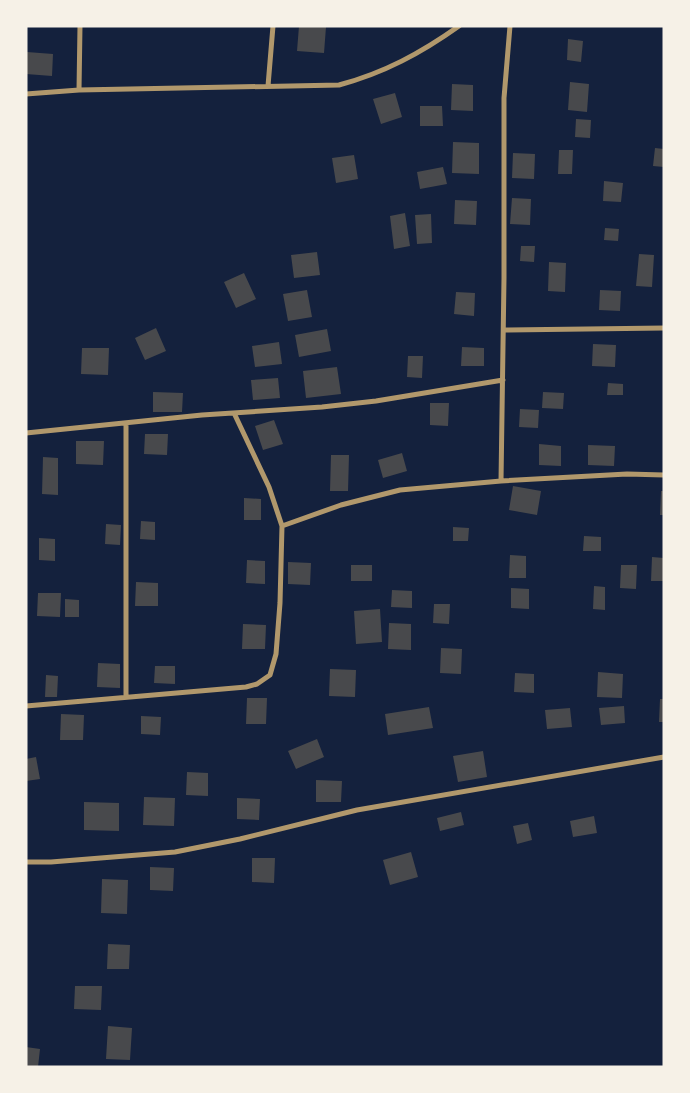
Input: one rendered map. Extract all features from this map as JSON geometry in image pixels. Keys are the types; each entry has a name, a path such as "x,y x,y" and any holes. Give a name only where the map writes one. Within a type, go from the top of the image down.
{"street":[{"path":"79,90 80,26"},
{"path":"268,86 273,26"},
{"path":"26,94 79,90 339,85 368,77 406,60 459,26"},
{"path":"501,480 504,330 504,98 510,26"},
{"path":"504,330 664,328"},
{"path":"26,433 376,401 503,380"},
{"path":"26,706 246,686 257,684 270,675 276,646 280,603 282,526 269,487 234,413"},
{"path":"126,423 126,697"},
{"path":"282,526 341,505 400,490 501,480 627,474 664,475"},
{"path":"26,862 51,862 175,852 240,839 357,810 664,757"}],"building":[{"path":"299,26 326,27 324,53 297,51"},
{"path":"568,39 583,41 581,62 567,60"},
{"path":"27,52 53,54 52,76 26,74"},
{"path":"570,82 589,84 587,112 568,110"},
{"path":"452,84 473,85 473,111 451,110"},
{"path":"395,93 402,117 381,124 373,99"},
{"path":"420,106 442,106 443,126 420,126"},
{"path":"576,119 591,120 590,138 575,137"},
{"path":"453,142 479,143 479,174 452,173"},
{"path":"655,148 664,149 664,167 653,166"},
{"path":"559,150 573,150 572,174 558,174"},
{"path":"513,153 535,154 534,179 512,178"},
{"path":"354,155 358,179 336,183 332,158"},
{"path":"443,167 447,184 420,189 417,172"},
{"path":"604,181 623,183 621,202 603,201"},
{"path":"512,198 531,199 530,225 510,224"},
{"path":"455,200 477,201 476,225 454,224"},
{"path":"405,213 410,246 394,249 390,216"},
{"path":"431,214 432,243 417,244 415,215"},
{"path":"605,228 619,229 618,241 604,240"},
{"path":"521,246 535,246 534,262 520,261"},
{"path":"317,252 320,275 294,278 291,255"},
{"path":"639,254 654,255 652,287 636,286"},
{"path":"549,262 566,263 565,292 548,291"},
{"path":"244,273 256,299 236,308 224,282"},
{"path":"307,290 312,317 288,321 283,294"},
{"path":"600,290 621,291 620,311 599,310"},
{"path":"456,292 475,293 474,316 454,314"},
{"path":"156,328 166,351 145,360 135,338"},
{"path":"327,329 331,351 299,357 295,335"},
{"path":"279,342 282,364 255,367 252,346"},
{"path":"593,344 616,345 615,367 592,366"},
{"path":"462,347 484,348 484,366 461,366"},
{"path":"82,348 109,348 108,375 81,374"},
{"path":"408,356 423,356 422,378 407,377"},
{"path":"337,367 341,394 306,398 303,371"},
{"path":"278,378 280,398 253,400 251,380"},
{"path":"608,383 623,384 623,395 607,395"},
{"path":"153,392 183,393 182,412 153,412"},
{"path":"543,392 564,393 563,409 542,408"},
{"path":"430,403 449,403 448,426 430,425"},
{"path":"520,409 539,410 538,428 519,427"},
{"path":"274,420 283,444 263,450 255,426"},
{"path":"145,434 168,434 167,455 144,454"},
{"path":"76,441 104,441 103,465 76,464"},
{"path":"539,444 561,446 561,466 539,465"},
{"path":"588,445 615,446 614,466 588,465"},
{"path":"402,453 407,471 383,478 378,460"},
{"path":"331,455 349,455 348,491 330,491"},
{"path":"43,457 58,458 58,495 42,494"},
{"path":"513,486 541,491 537,515 509,510"},
{"path":"661,491 664,491 664,515 660,515"},
{"path":"244,498 261,499 261,520 244,520"},
{"path":"141,521 155,522 155,540 140,539"},
{"path":"106,524 121,525 120,545 105,544"},
{"path":"453,527 469,528 468,541 453,541"},
{"path":"584,536 601,537 601,551 583,551"},
{"path":"39,538 55,539 55,561 39,560"},
{"path":"510,555 526,556 526,578 509,578"},
{"path":"652,557 664,558 664,581 651,581"},
{"path":"247,560 265,561 265,584 246,583"},
{"path":"288,562 311,563 310,585 288,584"},
{"path":"351,565 372,565 372,581 351,581"},
{"path":"621,565 637,565 636,589 620,588"},
{"path":"136,582 158,583 158,606 135,606"},
{"path":"594,586 605,587 605,610 593,609"},
{"path":"511,588 529,589 529,609 511,608"},
{"path":"392,590 412,591 412,608 391,607"},
{"path":"38,593 61,593 60,617 37,616"},
{"path":"65,599 79,600 79,617 65,617"},
{"path":"434,604 450,604 449,624 433,623"},
{"path":"380,609 382,642 356,644 354,611"},
{"path":"389,623 411,624 411,650 388,649"},
{"path":"243,624 266,625 265,649 242,649"},
{"path":"441,648 462,649 461,674 440,673"},
{"path":"98,663 120,664 120,688 97,687"},
{"path":"155,666 175,666 175,684 154,683"},
{"path":"330,669 356,670 355,697 329,696"},
{"path":"598,672 623,674 622,698 597,697"},
{"path":"515,673 534,674 534,693 514,692"},
{"path":"46,675 58,676 57,697 45,697"},
{"path":"247,698 267,698 266,724 246,724"},
{"path":"660,699 664,699 664,722 659,722"},
{"path":"624,706 625,723 601,725 599,708"},
{"path":"429,707 433,728 388,735 385,714"},
{"path":"570,708 572,727 547,729 545,710"},
{"path":"61,714 84,715 83,740 60,740"},
{"path":"141,716 161,717 160,735 141,734"},
{"path":"317,739 324,757 296,769 288,751"},
{"path":"483,751 487,777 458,782 453,756"},
{"path":"36,757 40,779 26,781 26,759"},
{"path":"187,772 208,773 208,796 186,795"},
{"path":"316,780 342,781 341,802 316,802"},
{"path":"144,797 175,798 174,826 143,825"},
{"path":"237,798 260,799 259,820 237,819"},
{"path":"84,802 119,803 119,831 84,830"},
{"path":"461,812 464,825 440,831 437,818"},
{"path":"594,816 597,833 573,837 570,821"},
{"path":"528,823 532,840 517,844 513,826"},
{"path":"411,852 418,877 390,885 383,860"},
{"path":"252,858 275,858 274,883 252,882"},
{"path":"150,867 174,868 173,891 150,890"},
{"path":"102,879 128,880 127,914 101,913"},
{"path":"108,944 130,945 129,969 107,969"},
{"path":"75,986 102,986 101,1010 74,1009"},
{"path":"108,1026 132,1028 130,1060 106,1059"},
{"path":"26,1047 40,1049 38,1067 26,1067"}]}
